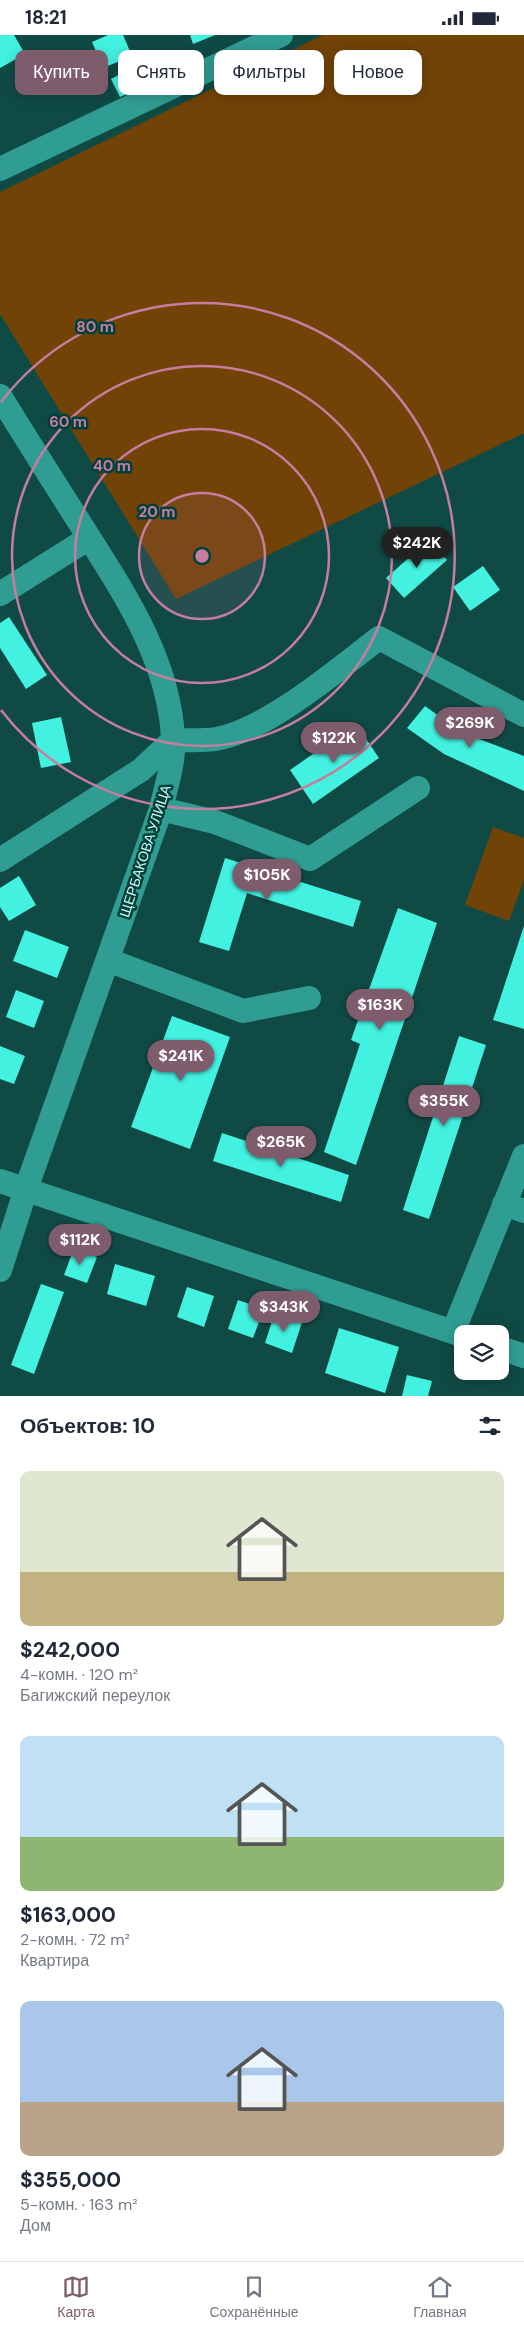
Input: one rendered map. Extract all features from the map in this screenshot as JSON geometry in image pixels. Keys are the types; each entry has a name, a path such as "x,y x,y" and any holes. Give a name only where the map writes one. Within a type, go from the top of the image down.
{"street":[{"path":"0,169 281,35"},
{"name":"ЩЕРБАКОВА УЛИЦА","path":"0,396 89,538 133,611 150,644 163,679 174,740 170,772 161,809 26,1189 0,1270"},
{"path":"0,594 89,538"},
{"path":"0,860 141,770 174,740 215,739 256,725 319,683 379,638 524,715"},
{"path":"161,809 215,822 310,859 418,788"},
{"path":"108,960 243,1011 309,998"},
{"path":"462,1325 514,1208 524,1156"},
{"path":"0,1181 454,1332"},
{"path":"509,1351 524,1356"}],"shaded area":[{"path":"323,35 524,35 524,433 176,599 0,314 0,192 200,95 204,95 204,93 214,88 214,95 324,95 324,50 292,50"},
{"path":"493,827 524,838 524,880 509,921 465,905"}],"building":[{"path":"0,35 14,35 23,50 15,50 15,60 0,68"},
{"path":"108,35 123,35 129,50 118,50 118,62 108,66 108,50 95,50 92,42"},
{"path":"190,35 215,35 193,44"},
{"path":"118,75 118,93 111,79"},
{"path":"429,540 447,560 404,598 386,578"},
{"path":"483,566 500,590 470,611 453,587"},
{"path":"9,617 47,675 26,689 0,648 0,623"},
{"path":"425,706 461,732 524,756 524,791 444,754 407,728"},
{"path":"61,717 71,762 41,768 32,723"},
{"path":"356,724 379,758 313,804 290,770"},
{"path":"225,858 361,901 353,927 247,893 229,951 199,942"},
{"path":"19,876 36,905 9,921 0,907 0,888"},
{"path":"398,908 437,923 356,1165 324,1152 360,1044 351,1040"},
{"path":"524,926 524,1029 493,1020"},
{"path":"25,930 69,947 57,978 13,961"},
{"path":"16,990 44,1001 34,1028 6,1017"},
{"path":"172,1016 230,1037 190,1149 131,1127"},
{"path":"459,1036 486,1045 429,1219 403,1210"},
{"path":"0,1046 25,1056 14,1084 0,1079"},
{"path":"222,1133 349,1175 341,1202 213,1161"},
{"path":"74,1248 97,1257 87,1283 64,1275"},
{"path":"115,1264 155,1276 146,1306 107,1294"},
{"path":"41,1284 64,1292 34,1374 11,1365"},
{"path":"187,1287 214,1296 204,1327 177,1317"},
{"path":"238,1300 264,1309 253,1338 228,1329"},
{"path":"275,1312 302,1322 292,1353 265,1343"},
{"path":"339,1328 399,1347 385,1393 325,1373"},
{"path":"407,1375 432,1381 428,1396 402,1396"}]}
